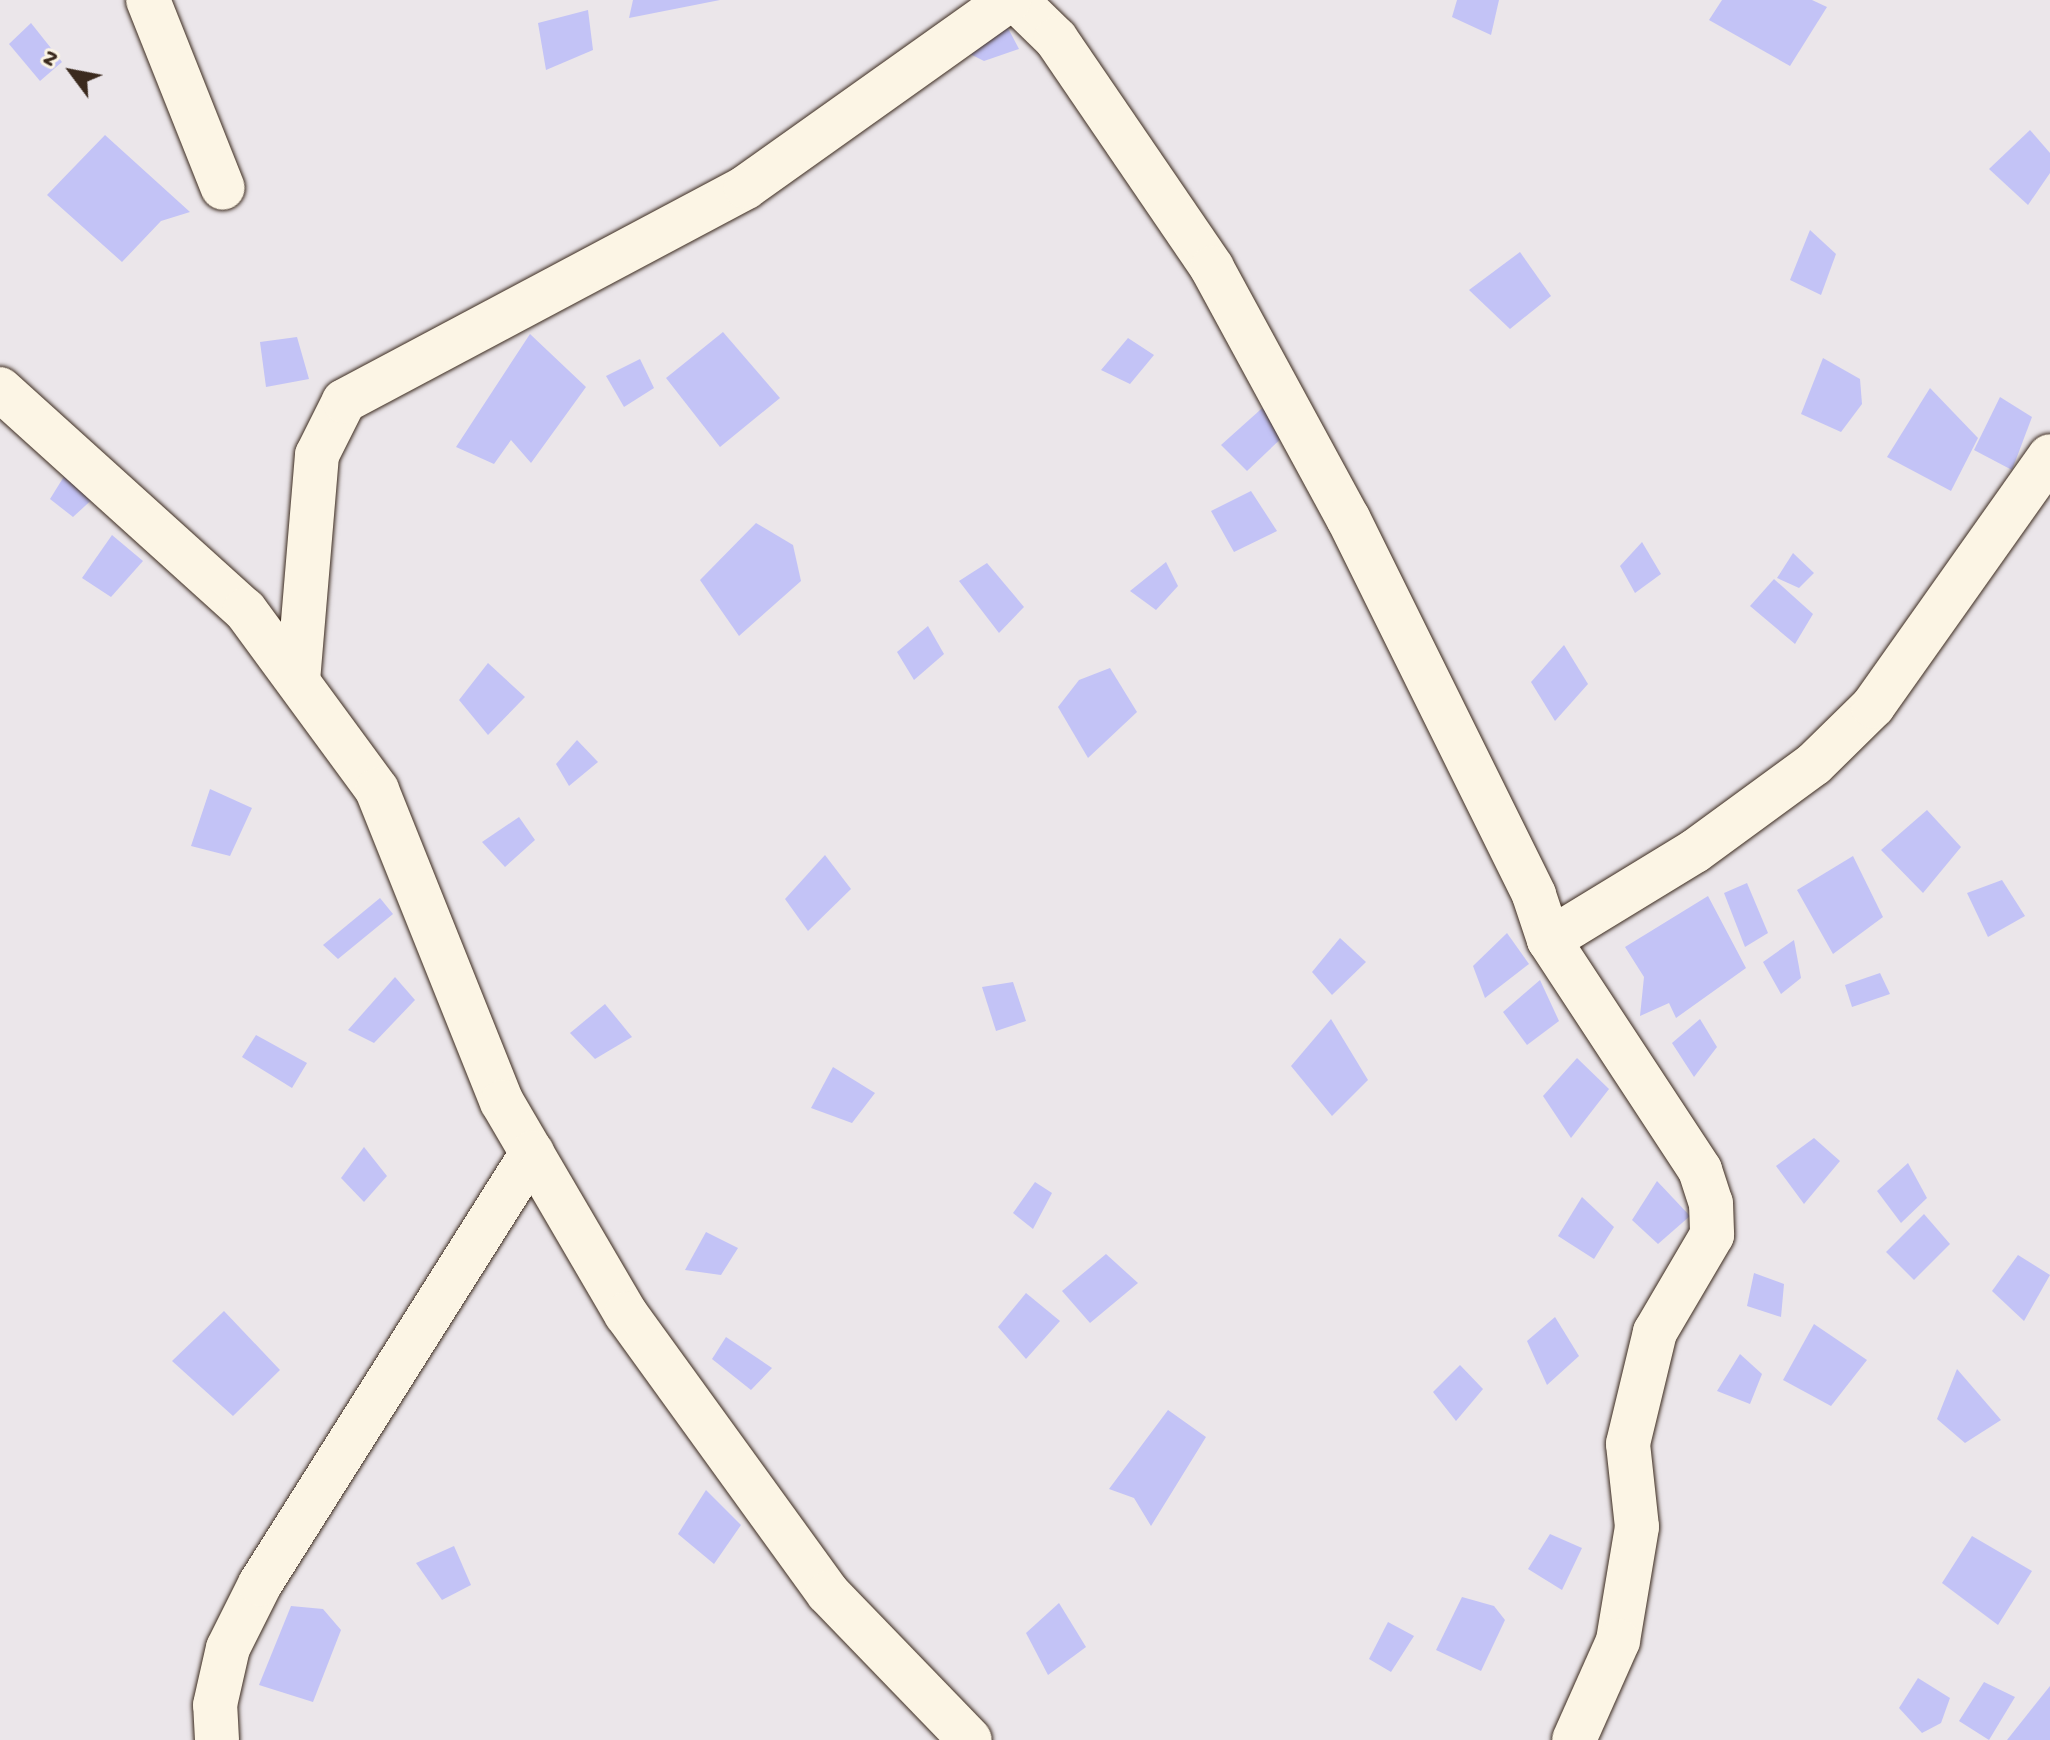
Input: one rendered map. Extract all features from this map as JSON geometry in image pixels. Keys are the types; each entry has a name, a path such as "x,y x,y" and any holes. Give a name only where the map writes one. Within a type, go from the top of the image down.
{"street":[{"path":"148,0 223,188"},
{"path":"298,681 317,455 344,401 746,187 1009,0"},
{"path":"1016,0 1056,39 1212,268 1355,532 1534,895 1549,940 1700,1170 1711,1203 1712,1235 1652,1346 1628,1444 1637,1527 1618,1641 1574,1740"},
{"path":"0,389 245,610 377,790 502,1102 626,1314 828,1593 970,1740"},
{"path":"1549,940 1695,851 1824,755 1873,706 2050,456"},
{"path":"217,1740 215,1705 228,1648 260,1584 532,1153"}],"building":[{"path":"633,0 720,0 629,18"},
{"path":"1457,0 1499,0 1491,35 1452,17"},
{"path":"1722,0 1812,0 1827,7 1790,66 1709,20"},
{"path":"588,10 593,50 546,70 538,23"},
{"path":"1002,17 1019,49 984,61 958,48"},
{"path":"31,23 62,62 40,81 9,44"},
{"path":"2030,130 2050,153 2050,173 2028,205 1989,169"},
{"path":"105,135 190,212 161,221 122,262 47,195"},
{"path":"1810,230 1836,254 1821,295 1790,280"},
{"path":"1520,252 1551,296 1510,329 1469,290"},
{"path":"723,332 780,398 720,447 666,378"},
{"path":"530,334 586,387 531,463 511,440 494,464 456,447"},
{"path":"297,337 309,379 266,387 260,342"},
{"path":"1128,338 1154,355 1130,384 1101,370"},
{"path":"1823,358 1860,379 1862,404 1841,432 1801,414"},
{"path":"640,359 654,388 624,407 606,376"},
{"path":"1930,388 1978,438 1951,491 1887,457"},
{"path":"2000,397 2032,417 2012,470 1974,450"},
{"path":"1269,402 1288,432 1247,471 1221,445"},
{"path":"68,470 97,495 73,517 50,499"},
{"path":"1251,491 1277,531 1234,552 1211,511"},
{"path":"756,523 793,545 801,581 739,636 700,580"},
{"path":"112,535 143,561 111,597 82,578"},
{"path":"1642,542 1661,574 1635,593 1620,566"},
{"path":"1793,553 1814,573 1799,588 1777,578"},
{"path":"1166,562 1178,586 1156,610 1130,591"},
{"path":"987,563 1024,607 999,633 959,581"},
{"path":"1774,579 1813,614 1795,644 1750,606"},
{"path":"928,626 944,654 914,680 897,652"},
{"path":"1564,645 1588,684 1555,721 1531,682"},
{"path":"488,663 525,697 488,735 459,700"},
{"path":"1110,668 1137,712 1088,758 1058,707 1079,680"},
{"path":"577,740 598,762 569,786 556,764"},
{"path":"210,789 252,808 230,856 191,846"},
{"path":"1927,810 1961,847 1923,893 1881,850"},
{"path":"519,817 535,840 505,867 482,842"},
{"path":"825,855 851,889 808,931 785,899"},
{"path":"1853,856 1883,917 1833,954 1797,890"},
{"path":"2002,880 2025,916 1988,937 1967,893"},
{"path":"1747,883 1768,933 1745,947 1724,893"},
{"path":"1708,896 1746,968 1676,1018 1669,1003 1640,1016 1644,977 1625,947"},
{"path":"380,898 393,914 338,959 323,945"},
{"path":"1507,933 1529,964 1485,998 1473,966"},
{"path":"1340,938 1366,962 1332,995 1312,972"},
{"path":"1794,940 1801,978 1781,994 1763,962"},
{"path":"1880,973 1890,994 1852,1007 1845,985"},
{"path":"395,977 415,1000 374,1043 348,1030"},
{"path":"1540,980 1559,1021 1527,1045 1503,1012"},
{"path":"1013,982 1026,1021 996,1031 982,987"},
{"path":"605,1004 632,1037 595,1059 570,1033"},
{"path":"1331,1019 1368,1080 1332,1116 1291,1066"},
{"path":"1700,1019 1717,1047 1694,1077 1672,1043"},
{"path":"256,1035 307,1063 292,1088 242,1057"},
{"path":"1577,1058 1609,1089 1571,1138 1543,1096"},
{"path":"833,1067 875,1093 852,1123 811,1108"},
{"path":"1814,1138 1840,1161 1804,1204 1776,1166"},
{"path":"364,1147 387,1176 364,1202 341,1178"},
{"path":"1908,1163 1927,1198 1901,1223 1877,1191"},
{"path":"1657,1181 1690,1216 1658,1244 1632,1220"},
{"path":"1035,1182 1052,1193 1033,1229 1013,1213"},
{"path":"1582,1197 1614,1227 1594,1259 1558,1236"},
{"path":"1924,1214 1950,1244 1914,1280 1886,1252"},
{"path":"706,1232 738,1248 721,1275 685,1270"},
{"path":"1106,1254 1138,1283 1090,1323 1062,1291"},
{"path":"2018,1255 2050,1275 2024,1321 1992,1291"},
{"path":"1754,1273 1784,1284 1781,1317 1747,1306"},
{"path":"1026,1293 1060,1321 1026,1359 998,1327"},
{"path":"224,1311 280,1370 233,1416 172,1361"},
{"path":"1555,1317 1579,1356 1547,1385 1527,1341"},
{"path":"1814,1324 1867,1360 1831,1406 1783,1380"},
{"path":"726,1337 772,1368 751,1390 712,1359"},
{"path":"1740,1354 1762,1374 1750,1404 1717,1391"},
{"path":"1460,1365 1483,1389 1456,1421 1433,1392"},
{"path":"1957,1369 2001,1420 1965,1443 1937,1419"},
{"path":"1168,1410 1206,1437 1151,1526 1134,1498 1109,1489"},
{"path":"706,1490 741,1525 714,1564 678,1534"},
{"path":"1550,1534 1582,1548 1562,1590 1528,1569"},
{"path":"1972,1536 2032,1571 1998,1625 1942,1583"},
{"path":"454,1546 471,1585 442,1600 416,1563"},
{"path":"1462,1597 1494,1606 1505,1620 1481,1671 1436,1650"},
{"path":"1059,1603 1086,1647 1048,1675 1026,1633"},
{"path":"291,1606 323,1609 341,1630 313,1702 259,1685"},
{"path":"1388,1622 1414,1636 1391,1672 1369,1659"},
{"path":"1918,1678 1950,1698 1941,1723 1922,1733 1899,1708"},
{"path":"1984,1682 2015,1697 1989,1740 1959,1721"},
{"path":"2050,1686 2050,1740 2007,1740"}]}
